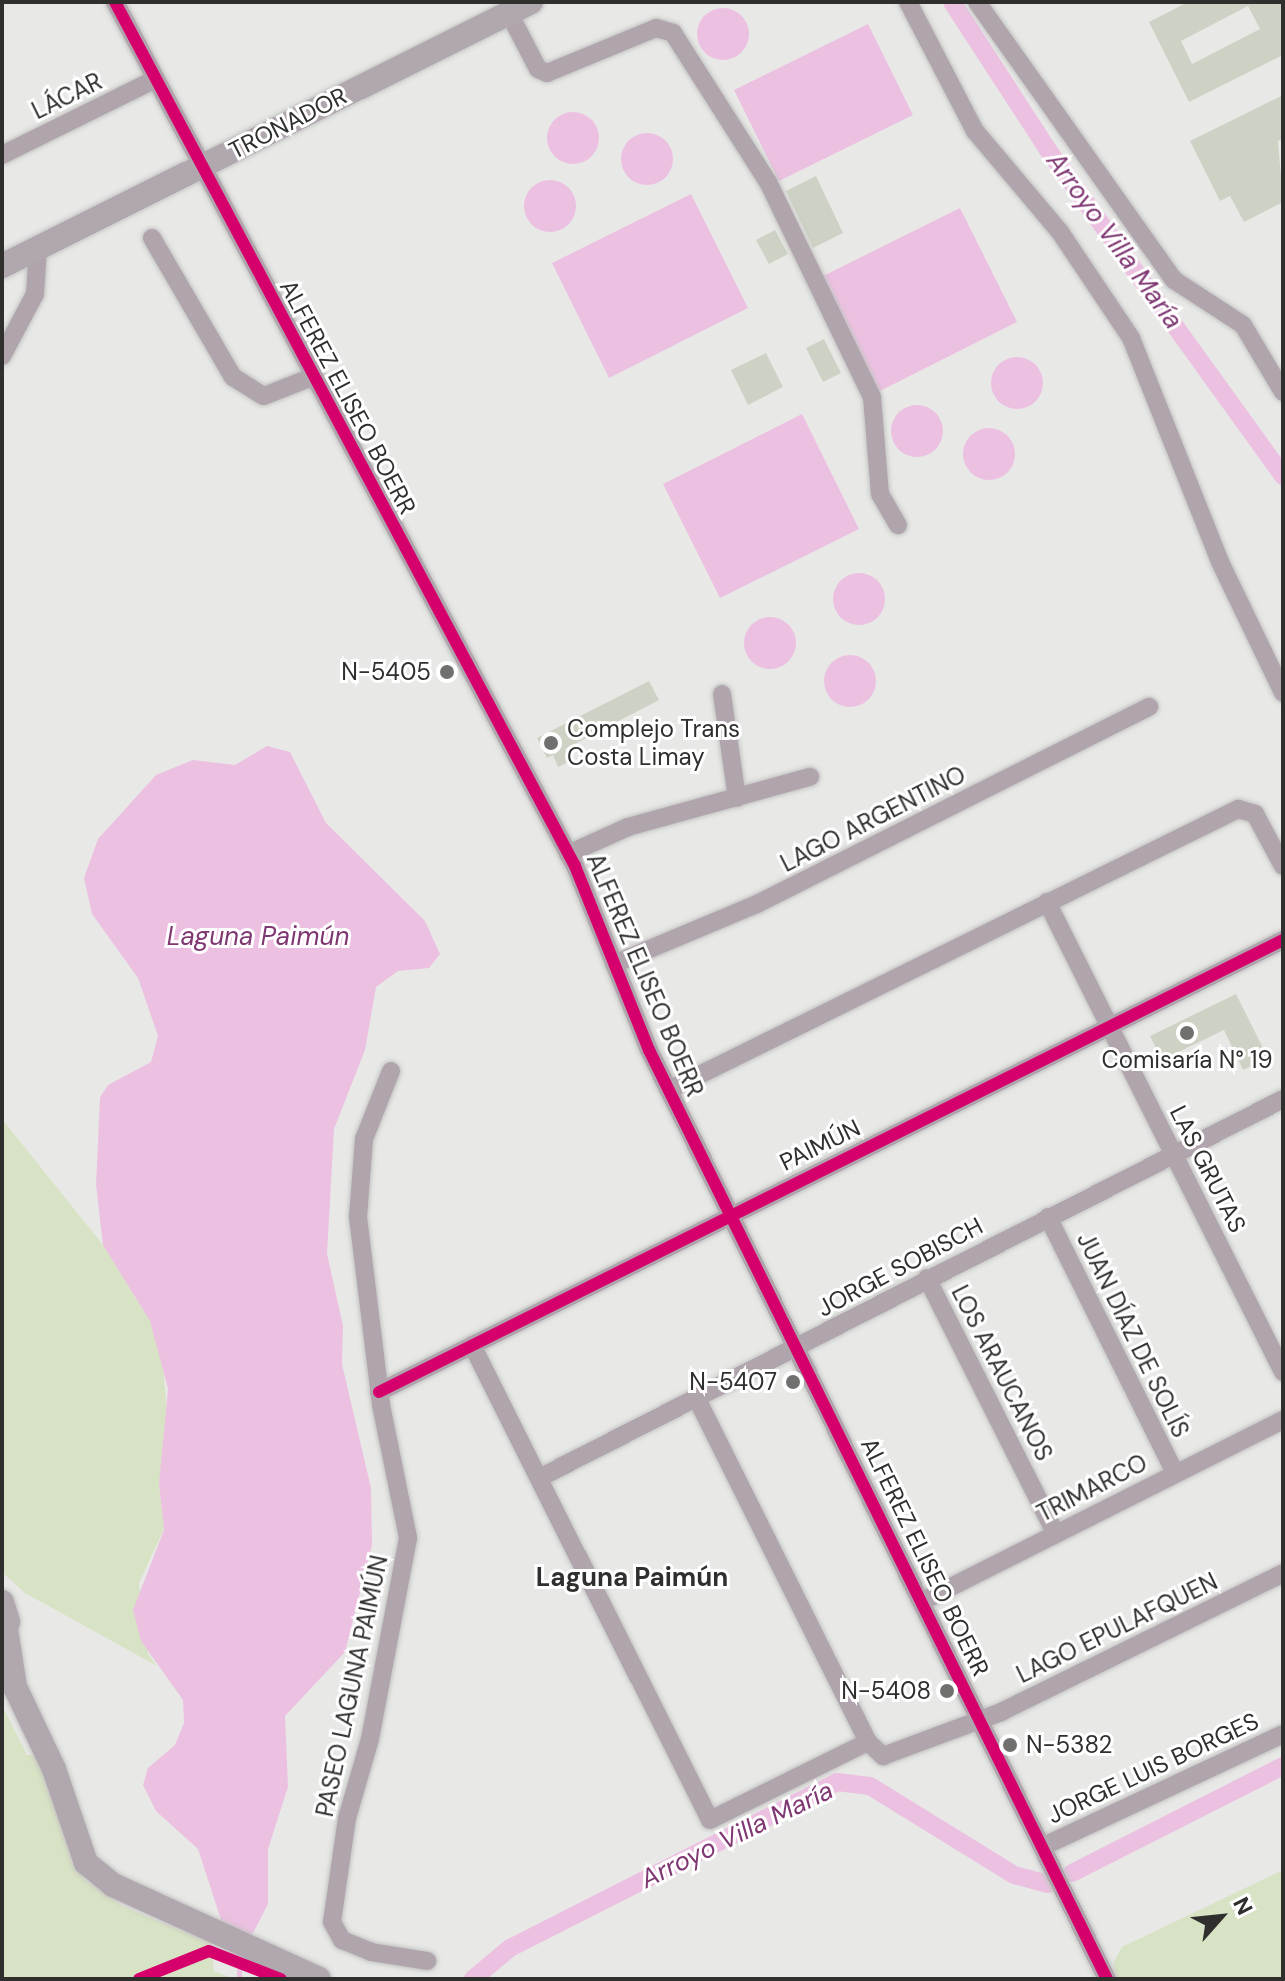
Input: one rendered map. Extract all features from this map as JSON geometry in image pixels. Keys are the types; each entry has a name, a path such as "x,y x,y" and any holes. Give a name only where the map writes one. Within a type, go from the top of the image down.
{"main road":[{"name":"TRONADOR","path":"2,266 531,2"},
{"path":"2,1602 7,1669 54,1769 80,1853 94,1871 319,1979"}],"street":[{"name":"ALFEREZ ELISEO BOERR","path":"115,2 198,168 568,854 669,1090 1107,1979"},
{"path":"908,2 975,131 1060,232 1131,338 1227,579 1283,693"},
{"path":"977,2 1174,280 1243,325 1283,392"},
{"path":"509,13 538,69 547,73 656,28 673,33 768,182 872,397 880,494 898,525"},
{"name":"LÁCAR","path":"2,155 154,80"},
{"path":"152,238 233,377 264,396 312,377"},
{"path":"2,356 35,294 38,248"},
{"path":"722,694 737,798"},
{"name":"LAGO ARGENTINO","path":"614,964 757,904 1149,707"},
{"path":"568,854 620,830 810,777"},
{"path":"669,1090 1238,809 1255,814 1283,866"},
{"name":"LAS GRUTAS","path":"1047,902 1283,1372"},
{"name":"PAIMÚN","path":"379,1392 1283,940"},
{"name":"PASEO LAGUNA PAIMÚN","path":"391,1071 368,1125 358,1183 379,1392 405,1505 407,1550 370,1739 347,1818 332,1922 342,1940 371,1952 427,1961"},
{"name":"JORGE SOBISCH","path":"539,1478 1283,1099"},
{"name":"JUAN DÍAZ DE SOLÍS","path":"1048,1217 1175,1473"},
{"name":"LOS ARAUCANOS","path":"927,1278 1055,1533"},
{"path":"472,1345 710,1820 868,1742 697,1399"},
{"name":"TRIMARCO","path":"923,1601 1283,1420"},
{"name":"LAGO EPULAFQUEN","path":"868,1742 883,1756 981,1718 1283,1573"},
{"name":"JORGE LUIS BORGES","path":"1044,1846 1283,1734"}],"green space":[{"path":"2,1119 103,1245 150,1321 162,1356 168,1421 159,1484 164,1529 139,1583 148,1654 157,1666 25,1593 2,1572"},
{"path":"2,1705 27,1755 41,1756 69,1852 84,1879 124,1907 211,1943 214,1971 235,1979 2,1979"},
{"path":"1283,1870 1283,1979 1117,1979 1113,1963 1122,1947"}],"water":[{"path":"723,8 741,16 749,34 741,52 723,60 705,52 697,34 705,16"},
{"path":"868,24 913,115 779,181 734,90"},
{"path":"573,112 591,120 599,138 591,156 573,164 555,156 547,138 555,120"},
{"path":"647,133 665,141 673,159 665,177 647,185 629,177 621,159 629,141"},
{"path":"550,180 568,188 576,206 568,224 550,232 532,224 524,206 532,188"},
{"path":"691,194 748,308 609,378 552,263"},
{"path":"960,208 1017,322 878,392 821,277"},
{"path":"1017,357 1035,365 1043,383 1035,401 1017,409 999,401 991,383 999,365"},
{"path":"917,405 935,413 943,431 935,449 917,457 899,449 891,431 899,413"},
{"path":"802,414 859,529 720,598 663,484"},
{"path":"989,428 1007,436 1015,454 1007,472 989,480 971,472 963,454 971,436"},
{"path":"859,573 877,581 885,599 877,617 859,625 841,617 833,599 841,581"},
{"path":"770,617 788,625 796,643 788,661 770,669 752,661 744,643 752,625"},
{"path":"850,655 868,663 876,681 868,699 850,707 832,699 824,681 832,663"},
{"name":"Laguna Paimún","path":"267,746 290,752 326,823 425,921 440,954 429,968 398,971 376,987 365,1050 334,1129 327,1254 343,1326 342,1364 371,1488 372,1545 345,1652 285,1716 288,1787 268,1849 268,1904 250,1939 223,1926 198,1849 156,1811 143,1785 148,1768 175,1745 184,1723 183,1700 141,1641 133,1610 164,1530 159,1484 168,1389 150,1321 103,1245 96,1185 100,1097 108,1085 151,1062 158,1036 138,978 92,914 84,878 98,839 156,775 193,760 235,765"}],"building":[{"path":"1188,2 1283,2 1283,55 1189,102 1149,22","holes":["1248,6 1260,29 1192,64 1181,41"]},
{"path":"1283,95 1283,139 1278,141 1283,202 1244,222 1230,196 1220,201 1190,141"},
{"path":"816,176 843,233 813,248 786,191"},
{"path":"775,230 788,254 769,264 756,240"},
{"path":"824,339 841,373 823,382 806,348"},
{"path":"766,353 783,387 748,405 731,370"},
{"path":"649,681 659,700 565,749 571,761 558,767 553,755 547,758 537,738"},
{"name":"Comisaría N° 19","path":"1236,994 1268,1058 1243,1070 1224,1030 1162,1060 1150,1036"}],"waterway":[{"name":"Arroyo Villa María","path":"952,2 1048,150 1283,476"},
{"name":"Arroyo Villa María","path":"1072,1873 1283,1766"},
{"name":"Arroyo Villa María","path":"473,1979 510,1948 837,1782 870,1786 1014,1875 1048,1884"},
{"path":"239,1970 239,1979"}],"cycle path":[{"path":"115,2 575,866 649,1050 1107,1979"},
{"path":"379,1392 1283,940"},
{"path":"139,1979 209,1951 281,1979"}],"place":[{"name":"N-5405","path":"447,672"},
{"name":"Complejo Trans Costa Limay","path":"551,743"},
{"name":"Comisaría N° 19","path":"1187,1033"},
{"name":"N-5407","path":"793,1382"},
{"name":"N-5408","path":"947,1691"},
{"name":"N-5382","path":"1010,1745"}],"district":[{"name":"Laguna Paimún","path":"632,1578"}]}
